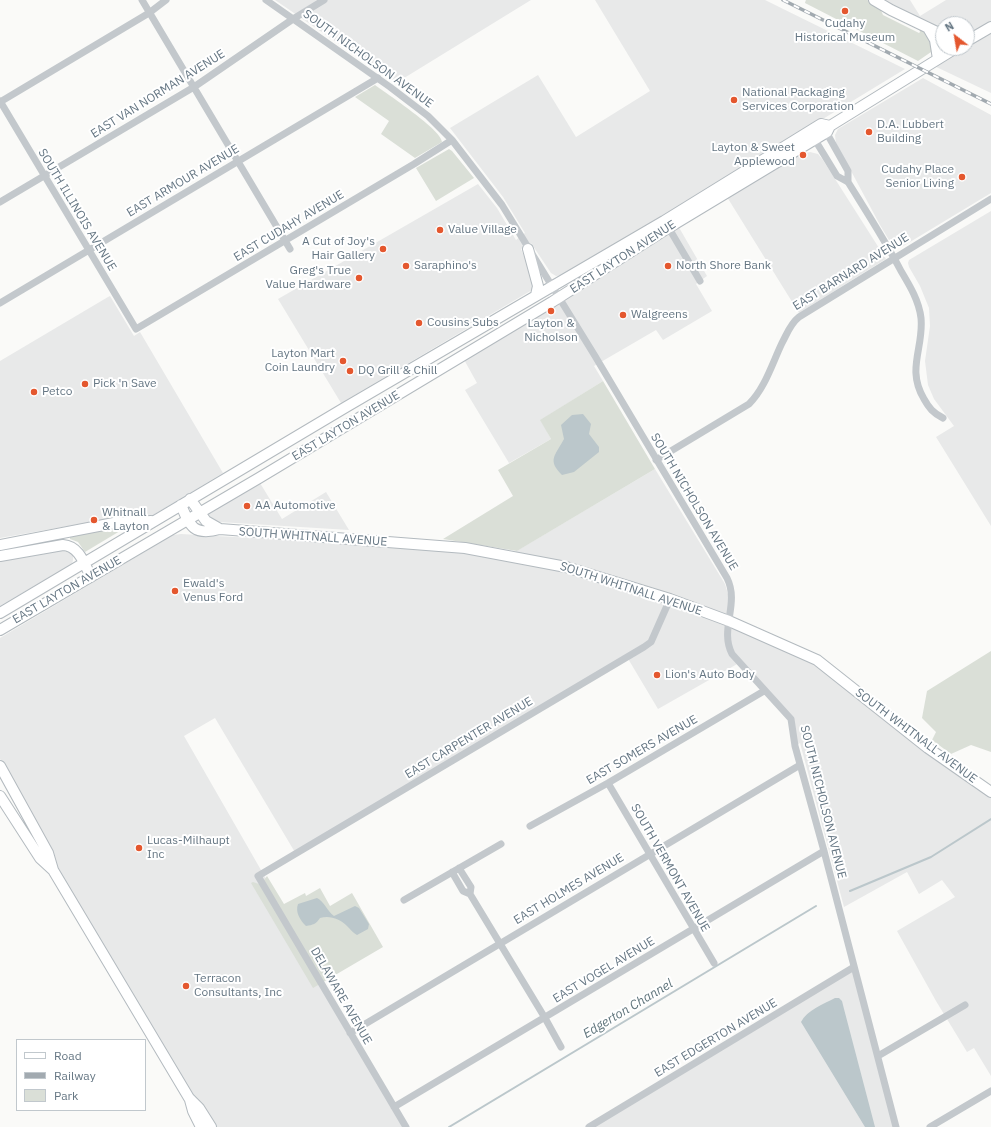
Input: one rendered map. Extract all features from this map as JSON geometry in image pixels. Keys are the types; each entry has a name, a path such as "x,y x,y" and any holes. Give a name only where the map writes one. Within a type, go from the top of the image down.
{"main road":[{"path":"874,0 935,31"},
{"path":"975,36 991,27"},
{"path":"928,28 935,40 938,59"},
{"name":"EAST LAYTON AVENUE","path":"0,613 551,286 666,224 943,56"},
{"name":"EAST LAYTON AVENUE","path":"0,630 559,298 666,224"},
{"path":"528,249 538,286 536,295"},
{"path":"186,502 187,520"},
{"name":"SOUTH WHITNALL AVENUE","path":"186,502 206,521 220,529"},
{"name":"SOUTH WHITNALL AVENUE","path":"187,520 196,531 211,532 220,529 465,548 568,567 670,599 729,621 817,660 928,748 991,792"},
{"path":"0,545 114,523 153,521"},
{"path":"0,556 63,545 70,546 74,548 84,562 91,577"},
{"path":"0,766 48,853 53,870 190,1098 199,1108 211,1127"},
{"path":"0,777 26,812"},
{"path":"0,796 40,858 53,870"},
{"path":"190,1098 193,1111 201,1127"}],"street":[{"path":"142,0 290,249"},
{"path":"0,102 149,12 166,0"},
{"name":"SOUTH NICHOLSON AVENUE","path":"266,0 378,78 428,116 452,140 502,205 730,584 732,597 726,640 732,654 790,719 795,746 896,1127"},
{"name":"EAST VAN NORMAN AVENUE","path":"0,202 194,87 293,19 324,0"},
{"name":"EAST ARMOUR AVENUE","path":"0,303 378,78"},
{"name":"SOUTH ILLINOIS AVENUE","path":"0,102 136,329"},
{"path":"826,128 848,171 848,182"},
{"path":"812,135 837,176 848,182 915,296 921,319 920,338 916,359 916,380 928,406 935,414 943,418"},
{"name":"EAST CUDAHY AVENUE","path":"136,329 452,140"},
{"name":"EAST BARNARD AVENUE","path":"656,460 749,404 754,399 794,321 812,308 991,199"},
{"path":"666,224 700,281"},
{"name":"EAST CARPENTER AVENUE","path":"258,876 644,647 651,642 670,599"},
{"name":"EAST SOMERS AVENUE","path":"530,826 608,783 764,691"},
{"name":"EAST HOLMES AVENUE","path":"350,1033 800,765"},
{"name":"SOUTH VERMONT AVENUE","path":"608,783 714,963"},
{"path":"404,900 501,844"},
{"name":"EAST VOGEL AVENUE","path":"394,1107 694,930 824,851"},
{"path":"459,868 470,887 470,894 561,1047"},
{"path":"452,872 463,891 470,894"},
{"name":"DELAWARE AVENUE","path":"258,876 406,1127"},
{"name":"EAST EDGERTON AVENUE","path":"589,1127 854,967"},
{"path":"878,1056 964,1005"},
{"path":"930,1127 991,1091"}],"shaded area":[{"path":"275,0 531,0 396,83"},
{"path":"595,0 765,0 905,69 624,240 563,275 556,276 551,273 531,243 521,249 534,287 532,290 341,403 278,299 478,184 497,208 516,240 525,233 503,197 450,128 538,75 576,137 650,91"},
{"path":"806,0 910,0 920,16 946,0 991,0 991,93 930,64 943,56 975,56 975,16 935,16 935,31 891,10 805,3"},
{"path":"923,78 991,115 991,193 900,248 892,245 880,225 836,143 835,135 838,129"},
{"path":"810,152 818,154 823,160 886,259 799,313 727,197 799,155"},
{"path":"991,211 991,526 936,437 954,426 934,399 928,385 925,361 930,326 929,308 908,263 909,260"},
{"path":"677,224 707,276 696,284 712,311 663,340 656,330 594,366 603,381 541,420 551,439 509,463 465,390 477,383 462,356"},
{"path":"110,296 134,336 140,332 223,473 150,517 114,518 0,538 0,361"},
{"path":"583,414 591,424 589,434 599,447 599,452 574,472 562,475 557,470 554,462 555,454 564,439 561,425 572,415"},
{"path":"655,469 725,584 728,594 729,621 817,660 991,796 991,1076 974,1048 967,1052 936,1001 897,931 955,897 942,880 919,894 907,872 844,907 800,743 795,746 790,719 739,663 658,709 627,657 296,854 215,718 184,736 265,877 321,984 406,1127 211,1127 53,870 8,772 0,759 0,638 173,535 181,534 359,544 508,556"},
{"path":"260,483 282,519 326,492 349,530 219,522 211,519 207,515"},
{"path":"62,550 73,556 72,564 0,606 0,560"},
{"path":"317,898 322,901 329,912 334,916 355,906 359,908 369,924 368,929 357,935 341,921 335,918 327,917 320,918 314,924 306,926 299,916 297,910 298,904"},
{"path":"854,967 896,1127 589,1127"},
{"path":"835,998 839,998 842,1001 875,1127 865,1127 801,1022 811,1011"}],"green space":[{"path":"806,0 867,0 880,8 883,15 919,33 919,28 922,28 931,42 931,52 918,61 805,3"},
{"path":"375,85 424,121 440,136 442,142 415,158 381,134 389,121 355,97"},
{"path":"449,149 474,178 436,201 416,168"},
{"path":"603,381 655,469 517,551 443,539 513,496 498,470 551,439 540,420"},
{"path":"130,525 85,552 78,542 70,539 70,536 100,528"},
{"path":"991,651 991,752 971,745 951,754 932,740 936,732 922,718 927,691"},
{"path":"267,876 284,904 305,893 306,896 320,888 330,906 352,893 383,947 313,988 251,883 253,882 259,884"}],"waterway":[{"name":"Edgerton Channel","path":"850,891 931,857 991,819"},
{"name":"Edgerton Channel","path":"449,1127 816,906"}],"railway":[{"path":"783,0 991,104"}],"place":[{"name":"Cudahy Historical Museum","path":"845,11"},
{"name":"National Packaging Services Corporation","path":"734,100"},
{"name":"D.A. Lubbert Building","path":"869,132"},
{"name":"Layton & Sweet Applewood","path":"803,155"},
{"name":"Cudahy Place Senior Living","path":"962,177"},
{"name":"Value Village","path":"440,230"},
{"name":"A Cut of Joy's Hair Gallery","path":"383,249"},
{"name":"Saraphino's","path":"406,266"},
{"name":"North Shore Bank","path":"668,266"},
{"name":"Greg's True Value Hardware","path":"359,278"},
{"name":"Layton & Nicholson","path":"551,311"},
{"name":"Walgreens","path":"623,315"},
{"name":"Cousins Subs","path":"419,323"},
{"name":"Layton Mart Coin Laundry","path":"343,361"},
{"name":"DQ Grill & Chill","path":"350,371"},
{"name":"Pick 'n Save","path":"85,384"},
{"name":"Petco","path":"34,392"},
{"name":"AA Automotive","path":"247,506"},
{"name":"Whitnall & Layton","path":"94,520"},
{"name":"Ewald's Venus Ford","path":"175,591"},
{"name":"Lion's Auto Body","path":"657,675"},
{"name":"Lucas-Milhaupt Inc","path":"139,848"},
{"name":"Terracon Consultants, Inc","path":"186,986"}]}
